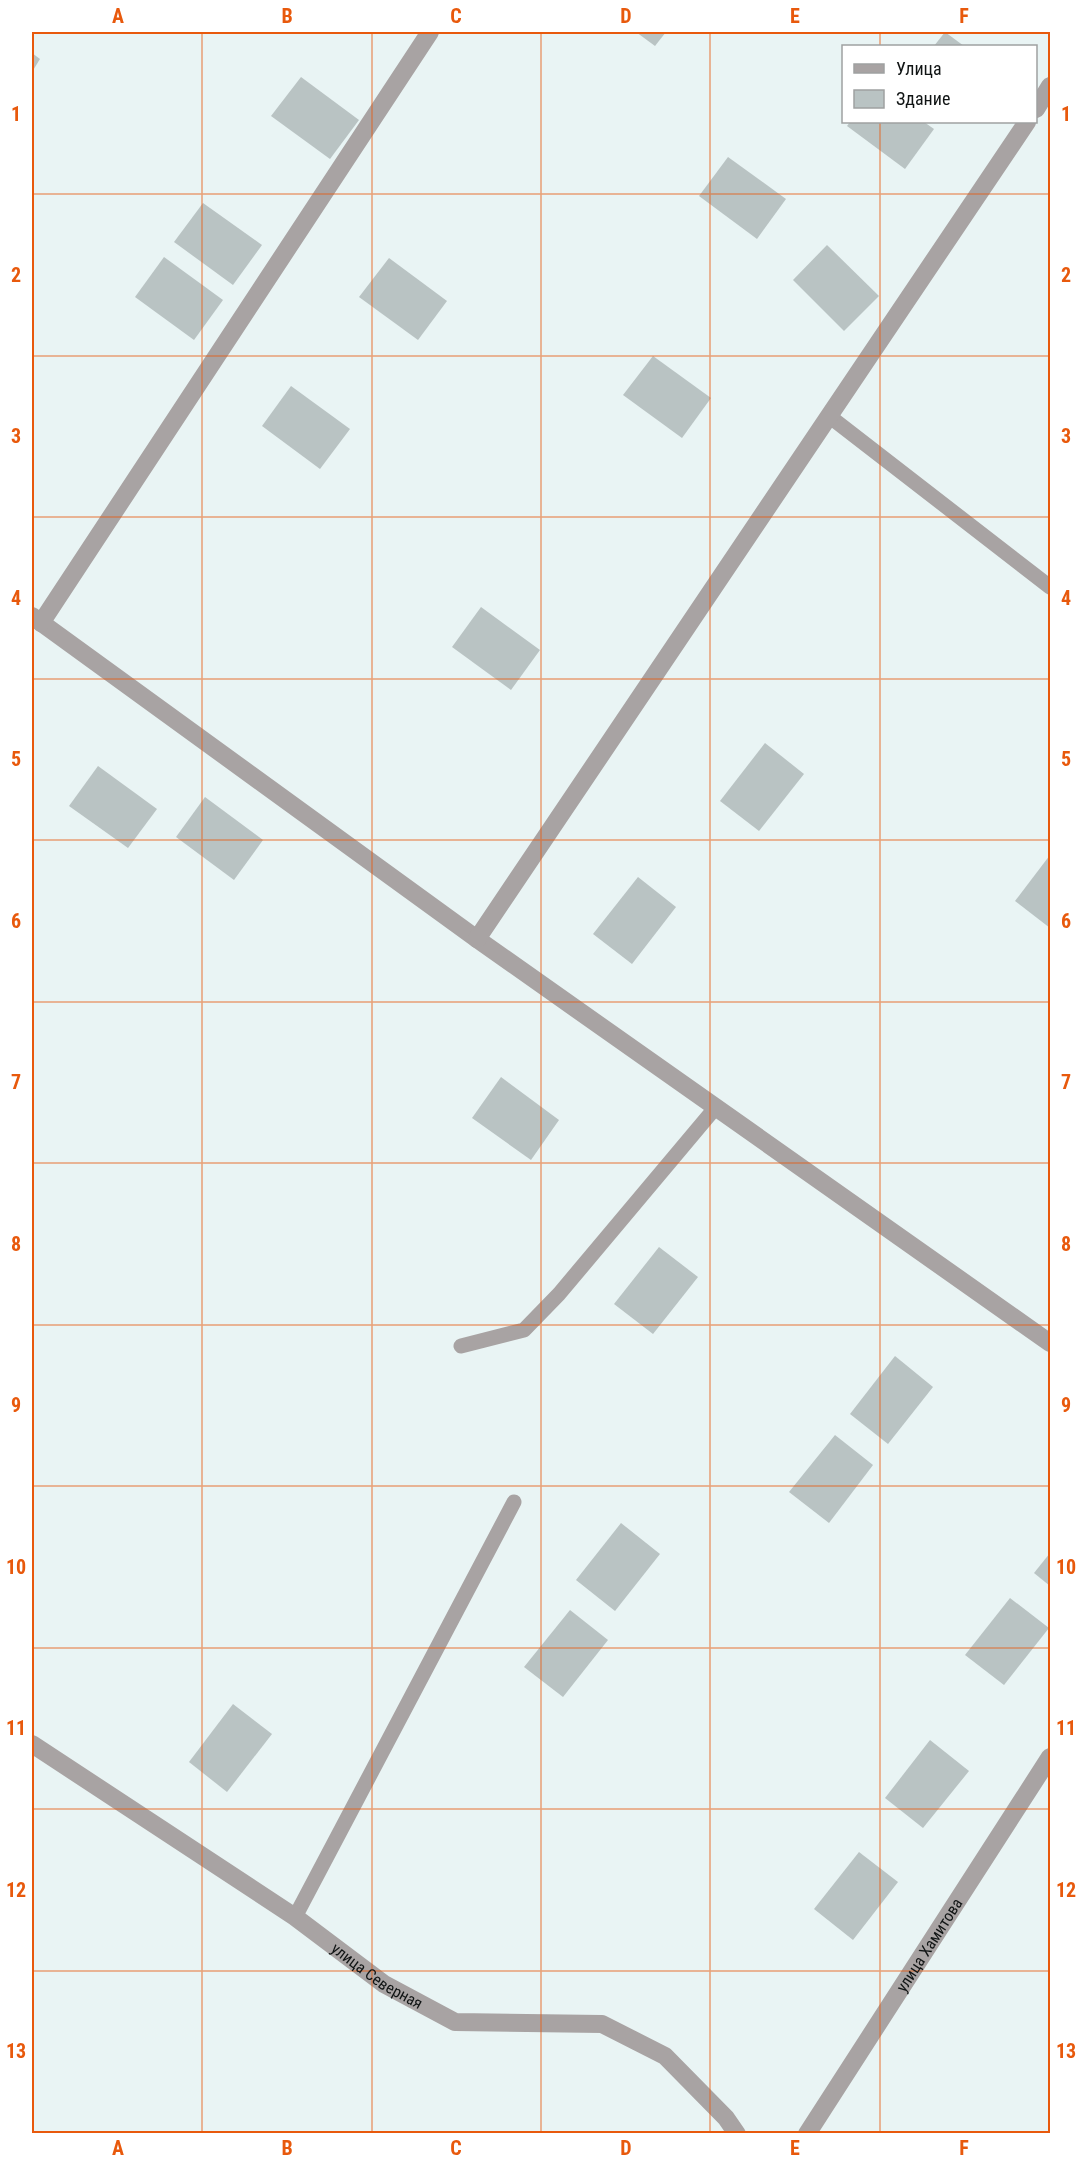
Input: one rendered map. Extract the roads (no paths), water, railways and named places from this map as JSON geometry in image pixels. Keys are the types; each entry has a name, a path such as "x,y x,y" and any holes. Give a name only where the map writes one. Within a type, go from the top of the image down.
{"street":[{"path":"430,32 36,620 477,939 1050,1343"},
{"path":"1037,106 1050,86"},
{"path":"477,939 1026,123"},
{"name":"улица Северная","path":"32,1744 295,1917 384,1984 455,2022 602,2024 665,2056 726,2118 736,2133"},
{"name":"улица Хамитова","path":"807,2133 1050,1757"}],"lane":[{"path":"830,416 1050,586"},
{"path":"461,1346 524,1330 559,1294 716,1107"},
{"path":"295,1917 513,1502"}]}
